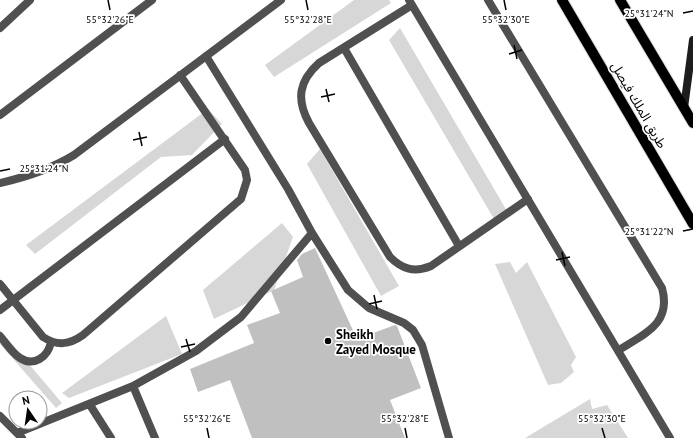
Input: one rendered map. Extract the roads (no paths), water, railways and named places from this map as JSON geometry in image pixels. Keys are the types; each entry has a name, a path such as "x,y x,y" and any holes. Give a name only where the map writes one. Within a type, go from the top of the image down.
{"main road":[{"name":"طريق الملك فيصل","path":"562,0 693,224"},
{"path":"620,0 693,123"}],"street":[{"path":"0,28 30,0"},
{"path":"0,115 152,0"},
{"path":"0,183 19,179 57,165 74,155 281,0"},
{"path":"488,0 662,288 665,306 658,322 652,329 619,350"},
{"path":"528,199 424,269 409,270 395,262 390,257 309,123 301,103 304,80 319,63 344,48 410,3 619,350 670,438"},
{"path":"684,108 693,40"},
{"path":"344,48 459,246"},
{"path":"206,56 288,189 312,233 348,290 369,308 404,323 418,337 422,345 449,438"},
{"path":"0,284 37,331 51,342 60,344 68,343 83,335 241,200 247,180 245,170 180,75"},
{"path":"0,310 225,139"},
{"path":"0,416 19,435 133,386 196,351 240,317 312,233"},
{"path":"0,336 18,356 32,361 38,360 46,354 51,342"},
{"path":"133,386 155,438"},
{"path":"90,405 111,438"}],"place":[{"name":"Sheikh Zayed Mosque","path":"328,341"}]}
